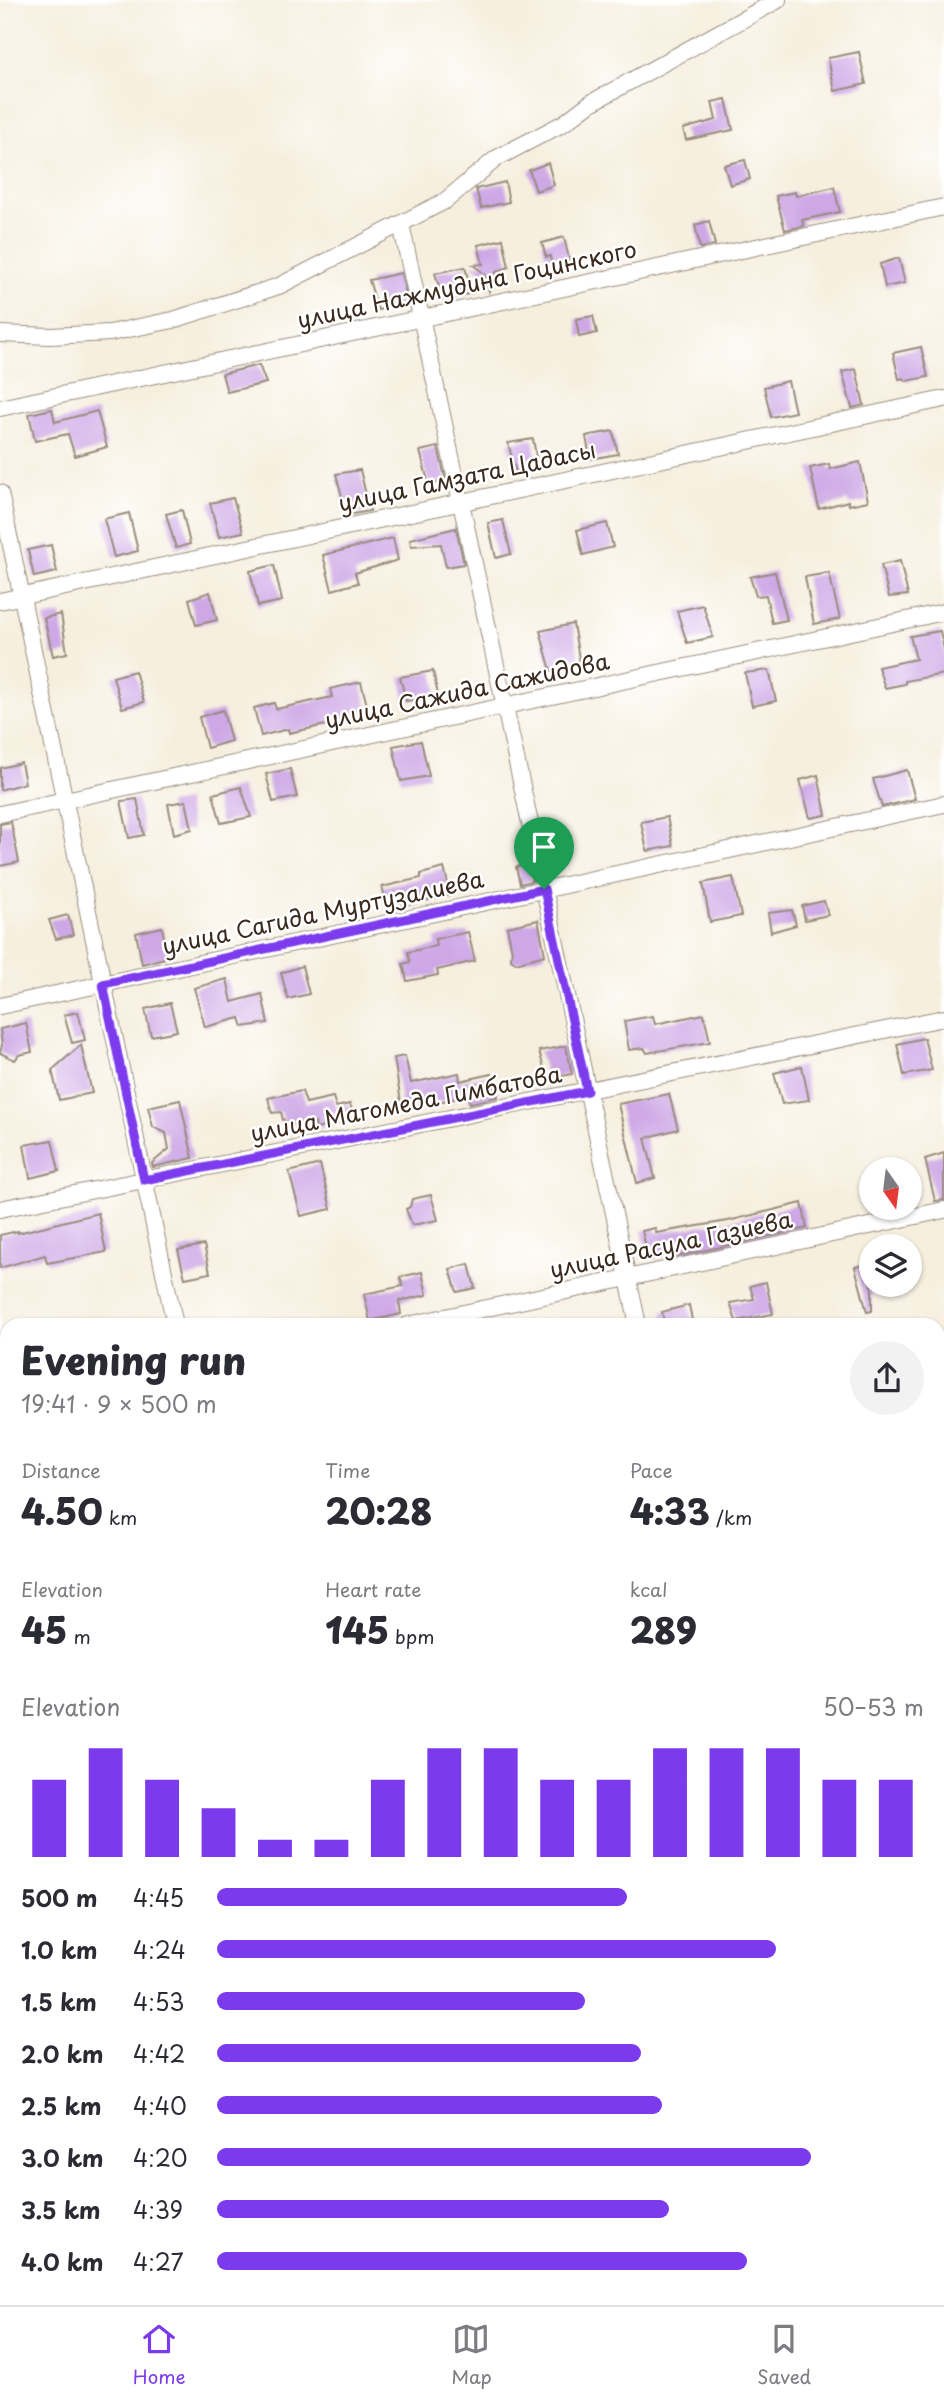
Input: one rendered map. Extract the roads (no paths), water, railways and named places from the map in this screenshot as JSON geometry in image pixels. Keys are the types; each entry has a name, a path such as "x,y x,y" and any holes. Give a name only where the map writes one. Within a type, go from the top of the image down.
{"street":[{"path":"0,334 50,336 110,333 173,320 279,286 445,201 497,158 564,123 589,104 778,0"},
{"name":"улица Нажмудина Гоцинского","path":"0,408 944,206"},
{"path":"401,224 636,1318"},
{"name":"улица Гамзата Цадасы","path":"0,601 944,399"},
{"path":"0,493 174,1318"},
{"name":"улица Сажида Сажидова","path":"0,814 944,612"},
{"name":"улица Сагида Муртузалиева","path":"0,1006 944,804"},
{"name":"улица Магомеда Гимбатова","path":"0,1209 944,1018"},
{"name":"улица Расула Газиева","path":"441,1318 944,1210"}]}
